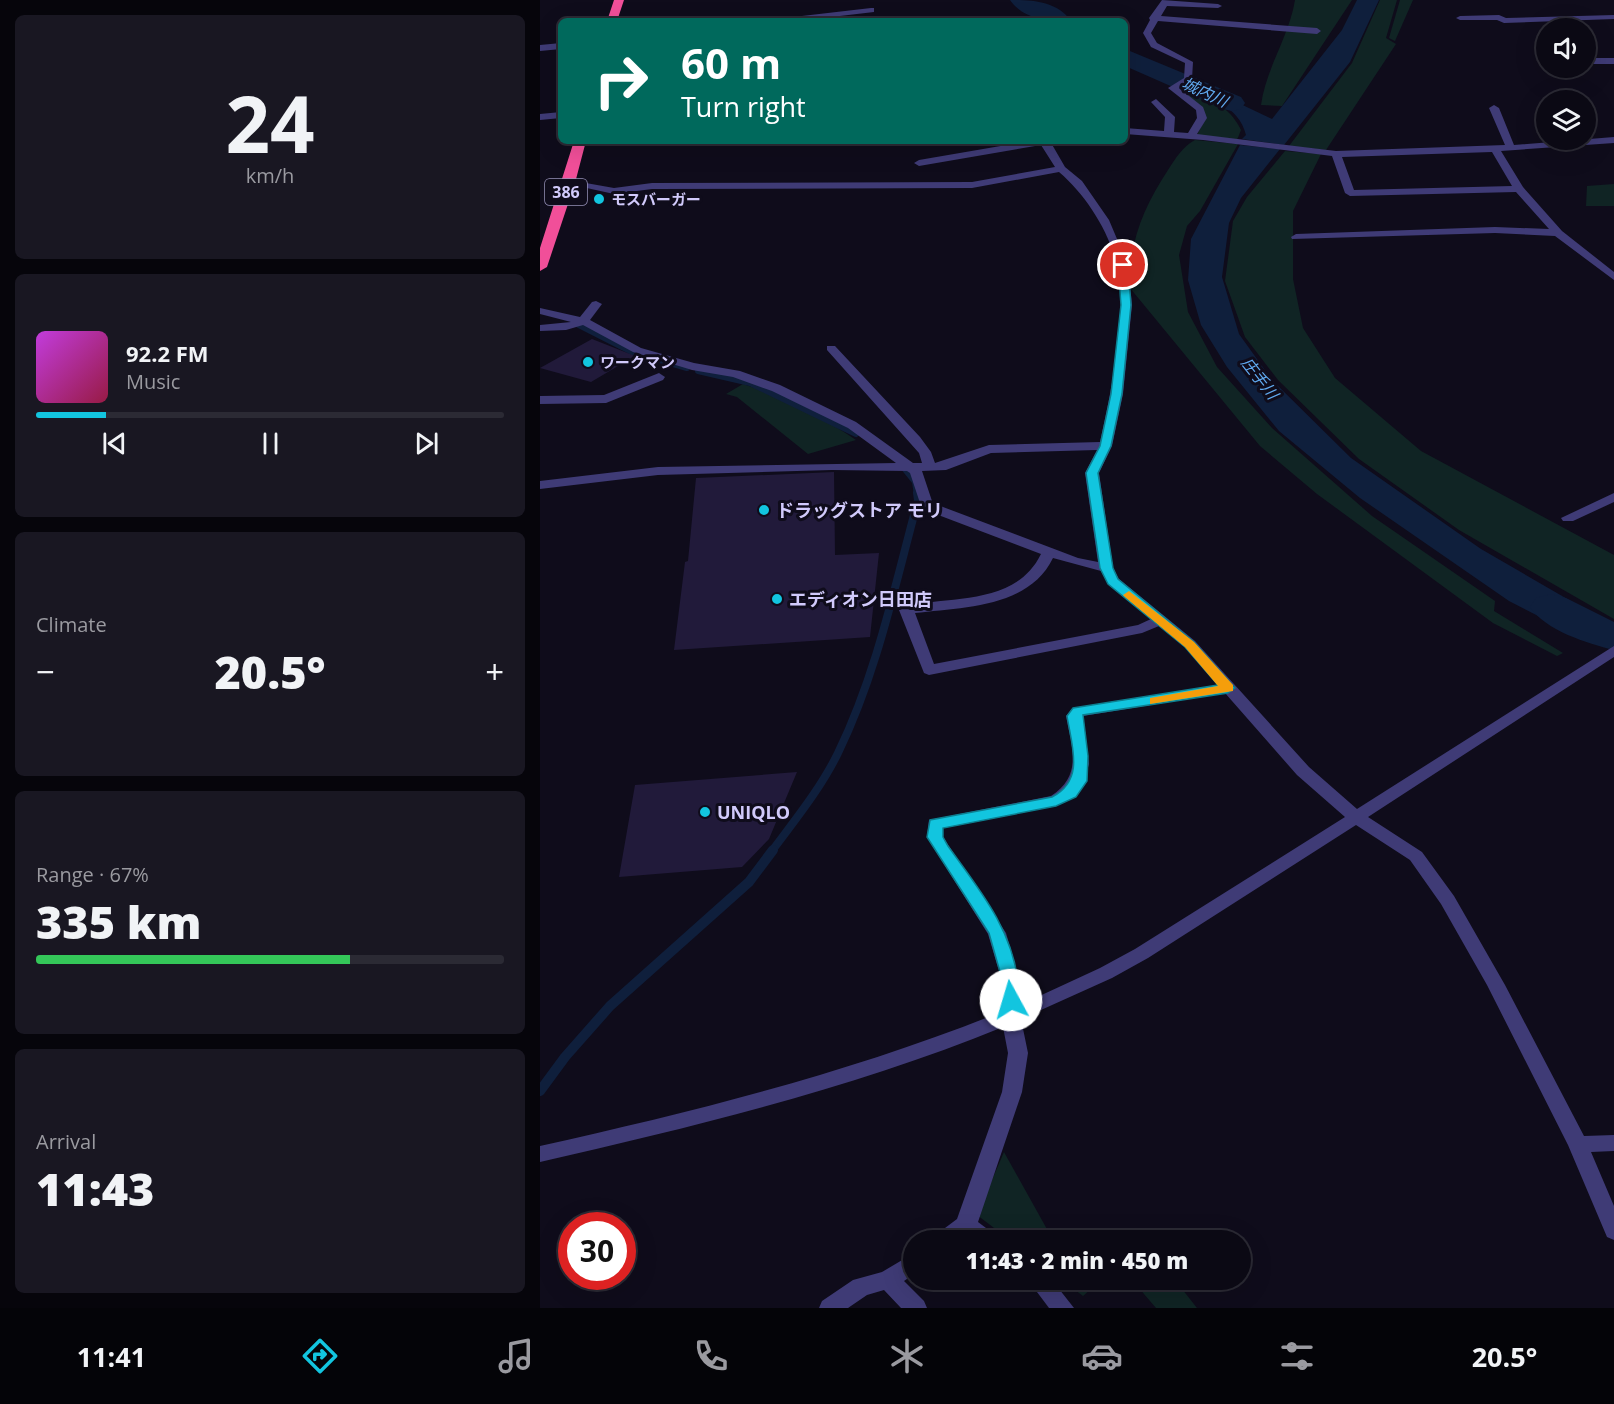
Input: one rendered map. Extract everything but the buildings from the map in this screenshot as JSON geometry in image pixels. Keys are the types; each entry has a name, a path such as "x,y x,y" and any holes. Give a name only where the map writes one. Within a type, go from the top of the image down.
{"highway":[{"path":"613,18 620,0"},
{"name":"386","path":"540,267 544,243 569,183 579,144"}],"street":[{"path":"872,18 869,7 874,0"},
{"path":"1190,136 1202,118 1200,110 1173,88 1188,79 1189,62 1164,51 1150,40 1147,33 1153,18 1165,1 1218,6"},
{"path":"789,18 825,10 871,10"},
{"path":"1460,18 1500,17 1504,21 1614,17"},
{"path":"1153,18 1317,31"},
{"path":"540,48 558,46"},
{"path":"1596,61 1614,61"},
{"path":"1156,102 1170,117 1169,135"},
{"path":"1494,108 1511,148"},
{"path":"540,117 558,115"},
{"path":"1128,131 1203,137 1336,154 1495,149 1614,140"},
{"path":"919,163 1027,144"},
{"path":"1046,144 1061,169 1078,183 1104,220 1123,265 1126,305 1117,394 1106,446 1092,473 1106,568 1113,581 1190,644 1303,771 1357,818 1416,856 1448,900 1496,985 1578,1145 1614,1231"},
{"path":"1495,149 1519,189 1558,233 1614,277"},
{"path":"1336,154 1350,193 1519,189"},
{"path":"569,183 614,191 652,186 972,186 1061,169"},
{"path":"1296,237 1495,230 1558,233"},
{"path":"540,328 580,323 596,304"},
{"path":"540,311 580,323 636,350 692,366 736,374 776,388 852,425 911,466 922,482 926,503 1048,552 1106,568"},
{"path":"831,348 915,440 925,452 930,466"},
{"path":"540,400 606,399 659,377"},
{"path":"540,485 658,471 941,467 989,449 1106,446"},
{"path":"1568,518 1614,497"},
{"path":"1048,552 1037,574 1025,585 1006,594 906,610 929,670 1142,629 1160,620"},
{"path":"540,1154 696,1119 835,1081 1011,1017 1109,971 1357,818 1614,650"},
{"path":"959,1230 966,1225 1012,1092 1018,1053 1011,1017 1008,972 997,933 989,917 944,853 935,837 935,824 1056,801 1071,793 1079,781 1081,756 1074,716 1078,712 1228,688"},
{"path":"1578,1145 1614,1143"},
{"path":"966,1225 973,1230"},
{"path":"830,1308 861,1287 888,1280 903,1270"},
{"path":"888,1280 916,1308"},
{"path":"1048,1290 1063,1308"}],"green space":[{"path":"1295,0 1352,0 1282,106 1261,105 1268,78 1288,27"},
{"path":"1380,0 1397,0 1386,38 1396,44 1326,150 1289,146 1352,63"},
{"path":"1400,0 1413,0 1395,41 1389,38"},
{"path":"1181,87 1216,103 1230,114 1241,130 1237,140 1197,135 1205,119"},
{"path":"1195,140 1238,144 1200,211 1187,226 1179,255 1188,312 1217,367 1272,428 1372,516 1495,601 1494,611 1563,653 1557,656 1493,623 1317,494 1260,446 1130,288 1135,240 1151,198 1177,157 1186,146"},
{"path":"1285,151 1321,154 1293,211 1293,279 1303,328 1335,378 1421,451 1614,555 1614,619 1459,530 1359,459 1278,380 1245,337 1225,281 1233,221 1247,197"},
{"path":"1614,184 1614,206 1586,206 1587,186"},
{"path":"743,384 801,408 856,440 808,454 737,397 726,394"},
{"path":"1004,1152 1047,1230 997,1230 977,1215"},
{"path":"1075,1290 1090,1290 1083,1296"},
{"path":"1141,1290 1183,1290 1197,1308 1156,1308"}],"water":[{"path":"1357,0 1379,0 1350,62 1284,145 1242,139 1246,135 1242,125 1229,109 1211,98 1181,86 1192,81 1272,119 1342,30"},
{"path":"1240,145 1280,149 1241,198 1229,223 1222,277 1239,334 1272,380 1351,458 1481,549 1614,626 1591,643 1509,601 1360,498 1279,431 1227,367 1201,325 1188,280 1191,239"}],"waterway":[{"name":"城内川","path":"1022,0 1054,18"},
{"name":"城内川","path":"1128,58 1232,103"},
{"path":"573,322 632,352 687,368"},
{"path":"698,371 750,383 856,434"},
{"path":"903,467 915,482 917,495"},
{"path":"772,851 824,779 852,723 884,628 918,500 917,493"},
{"name":"庄手川","path":"1551,607 1575,621 1614,637"},
{"path":"540,1091 565,1057 610,1006 749,882 773,850"}],"slow traffic":[{"path":"1129,595 1190,644 1228,688 1155,701"}],"place":[{"name":"モスバーガー","path":"599,199"},
{"name":"ワークマン","path":"588,362"},
{"name":"ドラッグストア モリ","path":"764,510"},
{"name":"エディオン日田店","path":"777,599"},
{"name":"UNIQLO","path":"705,812"}],"route":[{"path":"1011,1000 1008,972 997,933 989,917 949,861 935,837 935,824 1056,801 1071,793 1079,781 1081,756 1074,716 1078,712 1087,708 1149,702 1228,688 1190,644 1113,581 1106,568 1092,473 1106,446 1117,394 1126,305 1123,265"}]}
